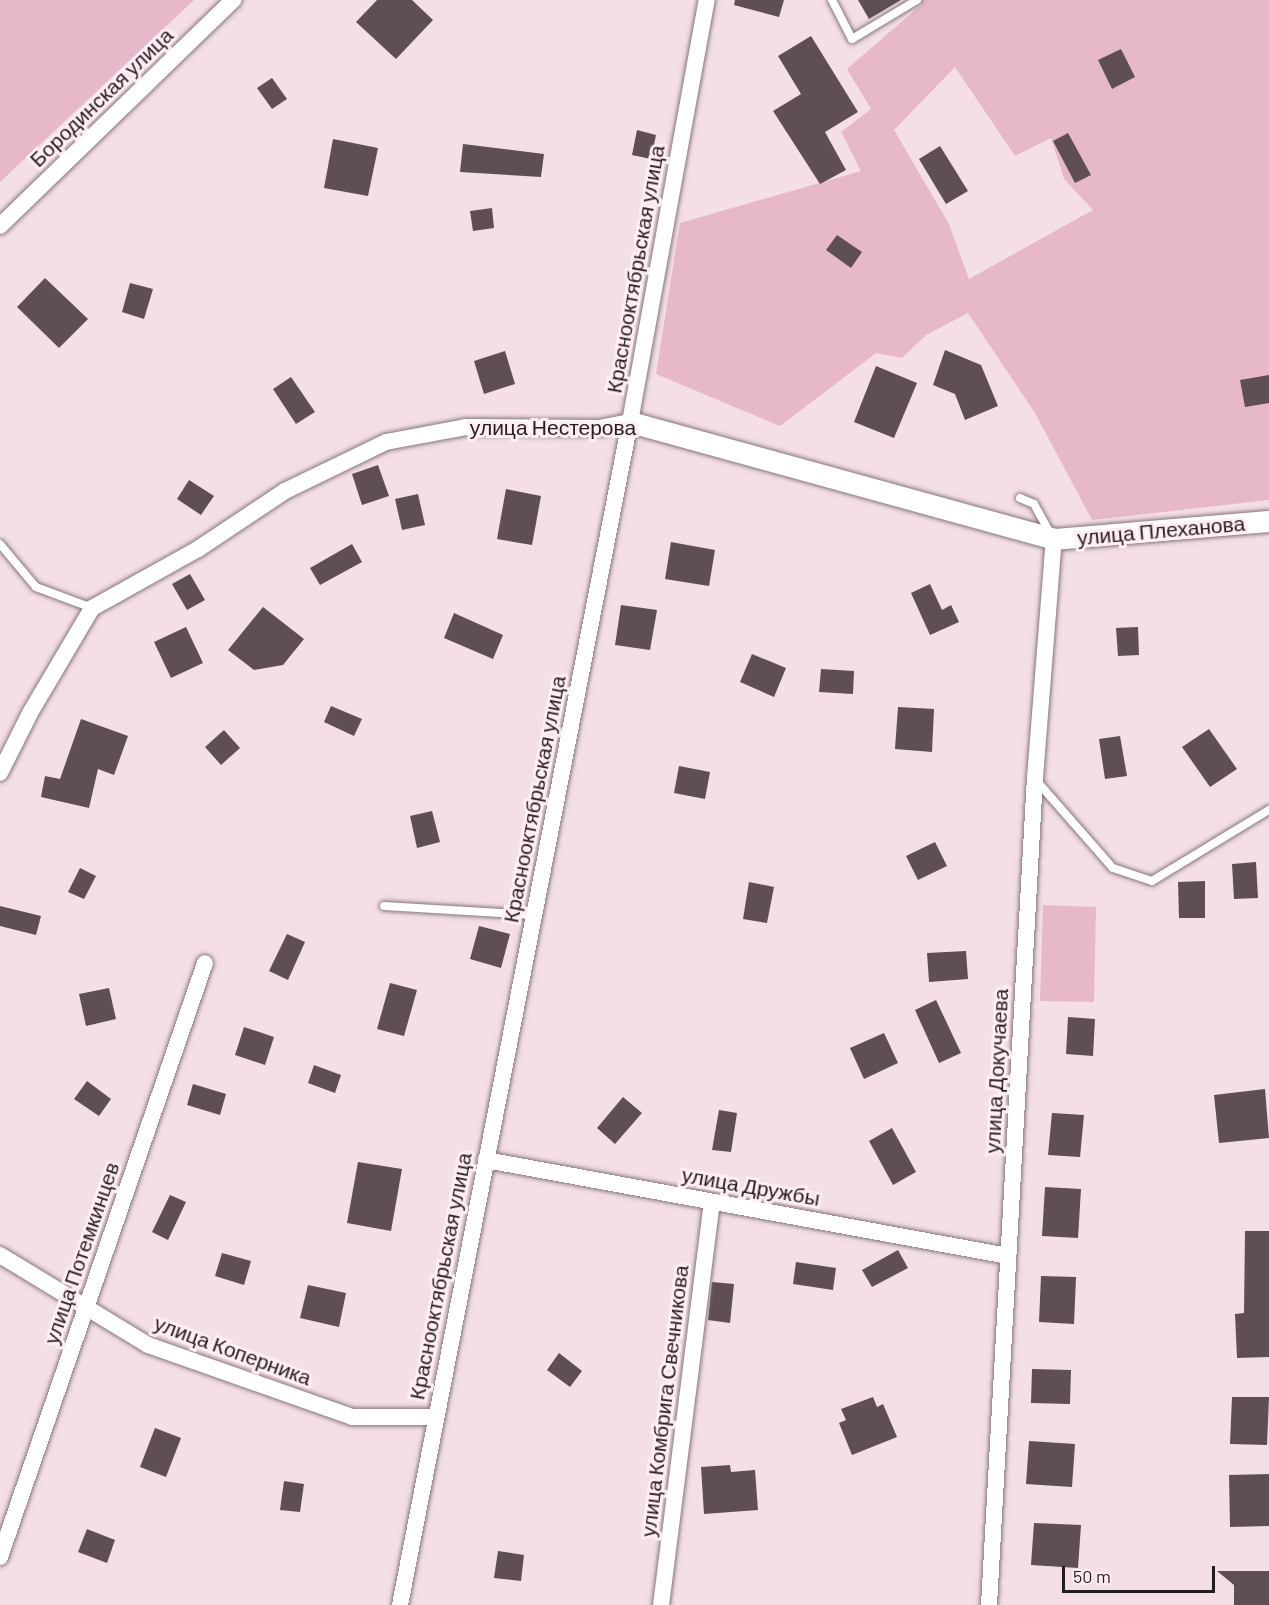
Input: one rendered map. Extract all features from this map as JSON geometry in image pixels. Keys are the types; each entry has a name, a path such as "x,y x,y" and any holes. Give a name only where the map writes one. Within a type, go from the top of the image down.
{"street":[{"name":"Бородинская улица","path":"0,226 232,0"},
{"name":"Краснооктябрьская улица","path":"400,1605 630,422 707,0"},
{"name":"улица Нестерова","path":"92,608 198,549 285,492 386,442 466,427 598,428 630,422 1054,539"},
{"name":"улица Плеханова","path":"1054,539 1269,521"},
{"name":"улица Докучаева","path":"989,1605 1035,778 1054,539"},
{"path":"0,773 30,713 92,608"},
{"name":"улица Потемкинцев","path":"0,1557 205,963"},
{"name":"улица Дружбы","path":"486,1160 1008,1256"},
{"name":"улица Комбрига Свечникова","path":"661,1605 712,1202"},
{"name":"улица Коперника","path":"0,1255 148,1345 352,1417 436,1417"}],"lane":[{"path":"832,0 852,39 917,0"},
{"path":"1020,498 1034,504 1054,539"},
{"path":"0,544 36,587 92,608"},
{"path":"1035,778 1113,868 1152,881 1269,810"},
{"path":"384,906 534,915"}],"shaded area":[{"path":"0,0 194,0 0,182"},
{"path":"920,0 1269,0 1269,500 1092,520 1035,413 968,313 926,335 902,358 876,353 780,426 656,374 680,223 861,171 841,132 871,109 847,69 922,4","holes":["955,67 1015,156 1051,138 1064,179 1093,210 969,279 949,224 894,130"]},
{"path":"1043,905 1096,907 1094,1002 1040,1001"}],"building":[{"path":"377,0 412,0 433,20 396,59 356,22"},
{"path":"735,0 784,0 779,17 734,5"},
{"path":"858,0 901,0 869,19"},
{"path":"811,36 858,112 825,132 846,170 820,184 773,111 801,94 778,56"},
{"path":"1121,49 1135,77 1112,89 1098,60"},
{"path":"272,78 287,99 272,109 257,88"},
{"path":"637,130 656,135 651,159 632,155"},
{"path":"1068,133 1091,175 1075,183 1053,141"},
{"path":"333,139 378,148 368,196 324,188"},
{"path":"463,144 544,154 541,177 460,172"},
{"path":"940,146 968,191 946,204 919,159"},
{"path":"492,208 494,228 473,231 470,211"},
{"path":"837,235 862,252 851,268 826,250"},
{"path":"45,278 88,319 59,348 17,307"},
{"path":"130,283 153,289 144,319 122,312"},
{"path":"945,350 981,365 998,406 965,420 955,394 933,385"},
{"path":"505,351 515,384 484,394 474,361"},
{"path":"876,366 917,383 894,438 854,422"},
{"path":"1269,375 1269,403 1245,407 1240,380"},
{"path":"291,377 315,412 296,424 273,389"},
{"path":"378,465 389,496 362,505 352,474"},
{"path":"189,480 214,496 201,515 177,499"},
{"path":"506,489 541,496 532,545 497,539"},
{"path":"418,494 425,525 402,530 395,499"},
{"path":"671,542 715,550 709,586 665,579"},
{"path":"352,544 362,562 320,585 310,568"},
{"path":"190,574 205,600 187,610 172,584"},
{"path":"930,584 942,610 951,605 959,622 930,635 911,593"},
{"path":"621,605 657,610 650,650 615,645"},
{"path":"263,607 304,639 283,665 254,670 228,650"},
{"path":"454,613 503,635 493,659 444,638"},
{"path":"186,627 203,663 171,678 154,642"},
{"path":"1138,627 1139,655 1118,656 1116,628"},
{"path":"752,654 786,668 774,697 740,682"},
{"path":"821,669 854,671 853,694 819,692"},
{"path":"331,706 362,719 354,736 324,722"},
{"path":"898,707 934,709 932,752 895,749"},
{"path":"81,719 128,736 114,775 98,769 89,808 41,797 45,776 60,779"},
{"path":"1209,729 1237,769 1210,787 1182,747"},
{"path":"224,730 240,748 221,765 205,747"},
{"path":"1120,736 1127,776 1105,779 1099,739"},
{"path":"679,766 710,772 705,799 674,793"},
{"path":"432,811 440,842 417,848 410,816"},
{"path":"935,842 947,866 918,880 906,856"},
{"path":"1256,862 1258,898 1234,899 1232,864"},
{"path":"80,868 96,876 84,899 68,892"},
{"path":"1205,881 1205,918 1179,918 1178,882"},
{"path":"749,882 774,887 767,923 743,919"},
{"path":"0,906 41,916 36,935 0,926"},
{"path":"479,926 510,934 501,968 470,959"},
{"path":"287,934 305,942 288,980 269,971"},
{"path":"966,951 968,979 929,982 927,953"},
{"path":"390,983 417,990 404,1036 377,1029"},
{"path":"109,988 116,1019 86,1026 79,994"},
{"path":"936,1000 961,1053 939,1063 915,1010"},
{"path":"1068,1017 1095,1019 1093,1056 1066,1054"},
{"path":"244,1027 274,1037 265,1065 235,1055"},
{"path":"884,1033 898,1063 864,1079 850,1048"},
{"path":"314,1065 341,1075 335,1093 308,1083"},
{"path":"87,1081 111,1099 99,1116 74,1099"},
{"path":"193,1084 226,1094 220,1115 187,1105"},
{"path":"1265,1089 1269,1138 1219,1143 1214,1095"},
{"path":"623,1097 642,1113 615,1144 597,1128"},
{"path":"719,1110 737,1113 731,1152 712,1150"},
{"path":"1052,1113 1084,1115 1080,1157 1048,1155"},
{"path":"892,1128 916,1172 893,1185 869,1141"},
{"path":"358,1162 402,1169 391,1231 347,1223"},
{"path":"1045,1187 1081,1189 1078,1238 1042,1236"},
{"path":"170,1195 186,1202 168,1240 152,1232"},
{"path":"1245,1231 1269,1231 1269,1357 1237,1358 1235,1314 1244,1313"},
{"path":"898,1250 908,1268 872,1287 862,1270"},
{"path":"222,1253 251,1261 244,1285 215,1276"},
{"path":"796,1262 836,1268 833,1290 793,1284"},
{"path":"1041,1276 1076,1277 1074,1324 1039,1322"},
{"path":"712,1282 734,1284 730,1323 708,1320"},
{"path":"308,1285 346,1293 339,1327 300,1318"},
{"path":"559,1353 582,1371 570,1387 547,1370"},
{"path":"1032,1369 1071,1370 1070,1404 1031,1403"},
{"path":"873,1397 877,1407 883,1404 897,1437 852,1455 839,1423 846,1420 841,1409"},
{"path":"1232,1397 1269,1397 1267,1445 1230,1444"},
{"path":"155,1428 181,1438 166,1477 140,1467"},
{"path":"1029,1441 1075,1444 1072,1487 1026,1484"},
{"path":"730,1465 731,1472 755,1470 758,1510 704,1514 701,1467"},
{"path":"1269,1474 1269,1526 1230,1527 1229,1475"},
{"path":"284,1481 304,1484 300,1512 280,1510"},
{"path":"1034,1523 1081,1525 1078,1568 1031,1565"},
{"path":"87,1529 115,1540 107,1563 78,1552"},
{"path":"498,1551 524,1555 521,1581 494,1578"},
{"path":"1217,1571 1269,1571 1269,1605 1234,1605 1234,1585"}]}
